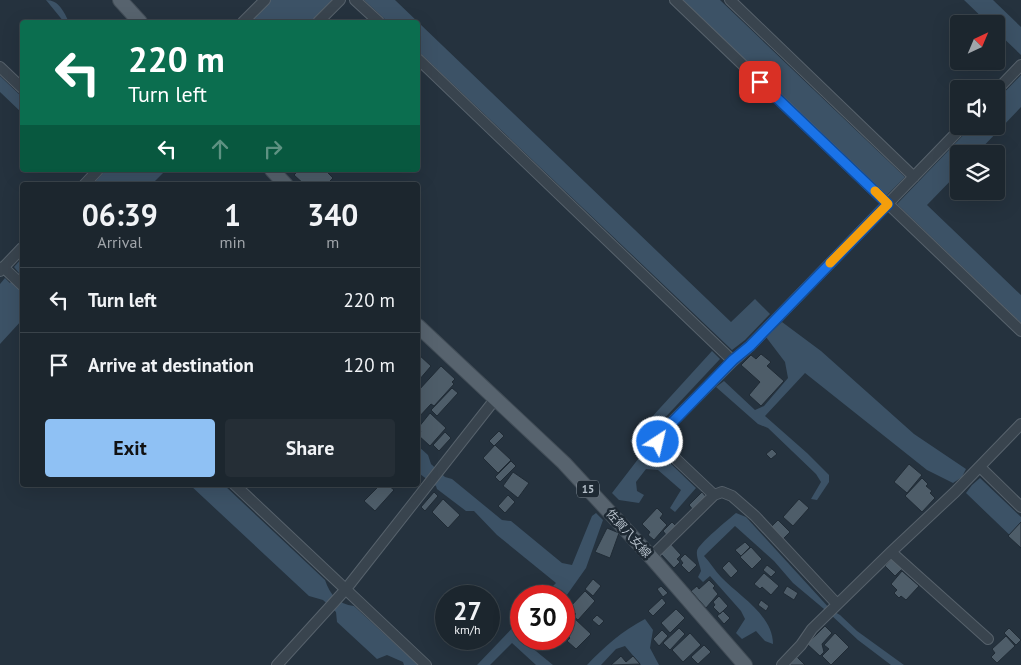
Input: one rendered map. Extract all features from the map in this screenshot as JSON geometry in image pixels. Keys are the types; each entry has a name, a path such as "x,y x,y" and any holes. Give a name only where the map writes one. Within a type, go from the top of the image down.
{"main road":[{"path":"120,0 138,20"},
{"path":"274,172 283,182"},
{"name":"佐賀八女線","path":"420,328 564,463 651,557 745,665"}],"street":[{"path":"245,20 265,0"},
{"path":"320,20 340,0"},
{"path":"355,0 377,20"},
{"path":"675,0 1021,331"},
{"path":"730,0 914,177"},
{"path":"420,62 733,360"},
{"path":"1005,82 1021,65"},
{"path":"0,67 20,86"},
{"path":"714,496 658,442 658,437 733,360 750,346 954,135"},
{"path":"87,182 96,172"},
{"path":"20,250 4,270 20,283"},
{"path":"277,665 343,592 496,398"},
{"path":"782,665 801,645 812,629 980,467 1021,424"},
{"path":"980,467 1021,507"},
{"path":"237,487 343,592 426,665"},
{"path":"651,557 714,496 722,492 732,496 750,511 833,609"},
{"path":"891,552 988,639"}],"water":[{"path":"46,0 58,4 68,20 62,20"},
{"path":"271,0 332,0 312,20 251,20"},
{"path":"364,0 395,0 416,20 386,20"},
{"path":"683,0 720,0 905,177 887,195"},
{"path":"964,0 993,0 1021,27 1021,55 1005,40 1005,15 980,15"},
{"path":"420,24 731,322 755,299 770,314 745,340 732,350 420,53"},
{"path":"1021,75 1021,107 1005,124 1005,92"},
{"path":"0,76 20,95 20,111 0,92"},
{"path":"963,135 994,135 985,145 954,145"},
{"path":"950,149 950,181 927,205 1021,295 1021,323 897,204"},
{"path":"104,172 164,172 154,182 95,182"},
{"path":"20,260 20,322 0,344 0,284 5,278 10,283 19,273 14,267"},
{"path":"782,322 821,351 914,434 966,469 962,477 953,483 927,470 805,373 765,416 829,475 829,482 817,500 811,499 821,482 816,474 768,428 758,424 716,387 724,381 755,410 764,406 788,378 785,362 766,337"},
{"path":"712,351 720,359 645,439 696,488 675,512 670,508 681,490 658,470 646,469 636,482 637,491 644,495 639,503 619,500 612,493 642,454 630,441"},
{"path":"420,448 428,455 431,464 445,477 452,479 502,520 511,521 562,563 572,565 592,516 596,513 603,520 586,568 574,585 554,585 556,583 497,535 474,511 466,511 437,489 436,486 420,474"},
{"path":"980,478 1021,517 1021,546 966,493"},
{"path":"192,487 226,487 325,580 335,598 343,603 354,606 418,665 404,665 403,662 387,655 377,659 337,622 336,612 323,600 309,596"},
{"path":"736,513 746,517 831,610 904,665 891,665 858,640 793,583 774,561 735,526 704,556 721,577 761,615 772,634 773,644 765,641 756,631 742,639 736,633 745,619 741,611 710,576 703,582 698,577 701,571 697,551 714,532"},
{"path":"645,619 653,630 650,648 659,665 641,665 625,646 616,649 601,665 587,665 614,640"},
{"path":"510,630 510,645 490,665 477,665 491,650 500,650 500,641"},
{"path":"520,650 535,650 553,665 536,665"}],"building":[{"path":"297,172 327,172 333,178 329,182 302,182 294,175"},
{"path":"761,354 771,362 767,366 784,381 761,406 749,395 760,382 741,365 751,355 756,359"},
{"path":"420,356 431,366 420,379"},
{"path":"441,366 455,379 452,382 454,384 434,406 431,404 420,416 420,389"},
{"path":"452,388 458,393 437,416 431,410"},
{"path":"430,413 446,428 430,446 420,437 420,426"},
{"path":"499,431 504,436 494,446 489,441"},
{"path":"445,432 451,438 439,451 433,445"},
{"path":"495,445 511,460 498,473 483,458"},
{"path":"772,449 777,454 771,459 766,454"},
{"path":"511,461 516,466 500,482 495,477"},
{"path":"909,464 922,475 907,493 894,482"},
{"path":"513,472 529,483 518,498 503,486"},
{"path":"922,478 928,484 926,486 932,491 930,493 935,498 922,512 905,496"},
{"path":"378,487 390,487 394,490 375,511 364,501"},
{"path":"434,492 438,496 425,511 421,507"},
{"path":"702,492 707,498 694,511 689,505"},
{"path":"508,495 515,502 505,513 498,506"},
{"path":"443,499 460,515 448,528 432,512"},
{"path":"799,499 809,508 793,526 783,517"},
{"path":"657,508 663,514 660,518 667,525 654,540 648,535 650,532 642,524"},
{"path":"778,520 790,532 783,539 771,527"},
{"path":"672,522 677,527 667,536 663,531"},
{"path":"1021,522 1021,548 1008,536"},
{"path":"607,528 619,533 610,558 595,552"},
{"path":"745,542 750,547 741,556 735,550"},
{"path":"670,543 681,555 677,559 680,562 674,568 660,553"},
{"path":"751,547 762,559 752,569 740,557"},
{"path":"685,554 697,565 689,573 681,565 683,563 680,559"},
{"path":"892,558 903,568 895,576 885,566"},
{"path":"729,561 738,571 731,578 722,568"},
{"path":"767,565 776,572 771,577 763,570"},
{"path":"902,571 919,586 906,600 901,596 899,598 894,593 897,590 891,584"},
{"path":"764,573 779,586 771,595 762,587 760,589 754,584"},
{"path":"593,579 601,586 593,596 585,589"},
{"path":"709,580 715,586 713,588 718,594 706,608 691,591 697,586 699,589"},
{"path":"661,586 668,593 663,597 657,589"},
{"path":"787,586 798,593 794,600 783,593"},
{"path":"585,591 595,601 578,620 575,618 575,602"},
{"path":"719,596 728,606 720,614 713,607 715,605 713,602"},
{"path":"662,598 666,603 653,616 648,611"},
{"path":"761,600 769,606 766,611 758,605"},
{"path":"676,609 685,618 670,633 661,623"},
{"path":"723,611 730,618 724,624 717,616"},
{"path":"597,615 604,621 599,626 592,620"},
{"path":"575,619 591,634 575,648"},
{"path":"825,626 832,633 822,644 824,652 820,656 807,644"},
{"path":"679,628 685,634 670,650 663,643"},
{"path":"1009,628 1021,640 1016,645 1004,633"},
{"path":"662,630 668,636 659,646 653,639"},
{"path":"690,633 701,645 683,662 672,650"},
{"path":"835,633 849,647 831,665 822,656 829,649 824,645"},
{"path":"1006,636 1015,646 997,663 991,657 995,653 992,649"},
{"path":"704,645 711,652 698,664 691,657"},
{"path":"621,656 626,662 633,656 640,664 611,665"},
{"path":"797,657 805,665 789,665"}],"slow traffic":[{"path":"830,263 888,204 875,191"}],"route":[{"path":"658,442 658,437 733,360 750,346 888,204 760,82"}]}
